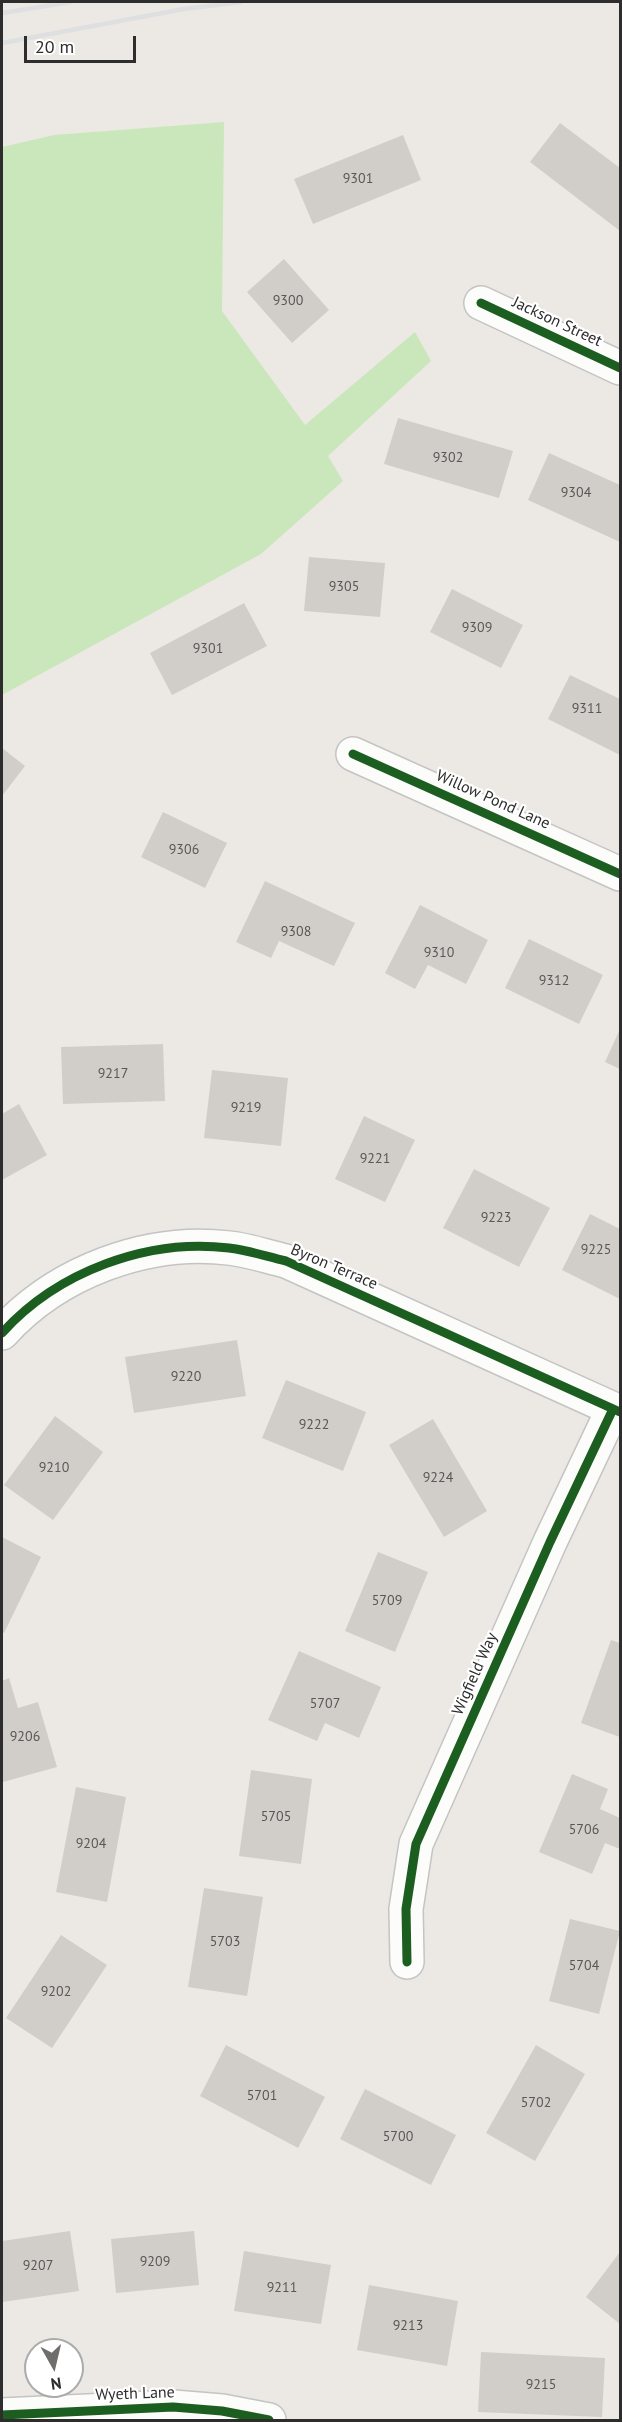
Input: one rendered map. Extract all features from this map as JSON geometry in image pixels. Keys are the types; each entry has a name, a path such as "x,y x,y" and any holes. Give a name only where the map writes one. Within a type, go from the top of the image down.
{"street":[{"name":"Jackson Street","path":"481,303 621,368"},
{"name":"Willow Pond Lane","path":"352,754 621,874"},
{"name":"Byron Terrace","path":"2,1333 30,1306 57,1287 103,1264 152,1250 178,1247 229,1248 286,1261 617,1410"},
{"name":"Wigfield Way","path":"407,1962 406,1909 416,1844 550,1542 617,1410"},
{"name":"Wyeth Lane","path":"2,2415 173,2407 222,2411 269,2421"}],"green space":[{"path":"224,122 222,311 305,425 415,332 431,361 328,456 343,481 261,554 2,695 2,147 54,135"}],"building":[{"path":"560,123 620,168 620,231 530,162"},
{"path":"403,135 421,180 313,224 294,179"},
{"path":"284,259 329,310 292,343 247,292"},
{"path":"398,418 513,451 499,498 384,464"},
{"path":"549,453 620,485 620,542 528,500"},
{"path":"309,557 385,563 380,617 304,611"},
{"path":"452,589 523,625 501,668 430,632"},
{"path":"244,603 267,646 172,695 150,653"},
{"path":"570,675 620,699 620,755 548,719"},
{"path":"2,748 25,766 2,796"},
{"path":"163,812 227,843 205,888 141,857"},
{"path":"265,881 355,923 334,966 279,941 271,958 236,942"},
{"path":"420,905 488,940 466,984 428,965 415,989 385,973"},
{"path":"529,939 603,975 579,1024 505,988"},
{"path":"620,1029 620,1069 605,1062"},
{"path":"163,1044 165,1101 63,1104 61,1047"},
{"path":"212,1070 288,1078 281,1146 204,1138"},
{"path":"19,1104 47,1155 2,1180 2,1114"},
{"path":"364,1116 415,1140 385,1202 335,1179"},
{"path":"474,1169 550,1208 519,1267 443,1228"},
{"path":"590,1214 620,1229 620,1299 562,1270"},
{"path":"237,1340 246,1396 134,1413 125,1357"},
{"path":"286,1380 366,1412 343,1471 262,1438"},
{"path":"55,1416 103,1452 53,1520 4,1485"},
{"path":"433,1419 487,1511 444,1537 389,1445"},
{"path":"2,1537 41,1557 4,1633 2,1632"},
{"path":"378,1552 428,1572 395,1652 345,1631"},
{"path":"611,1640 620,1643 620,1737 581,1723"},
{"path":"299,1651 381,1687 359,1738 325,1723 317,1741 268,1720"},
{"path":"9,1678 18,1708 38,1702 57,1767 3,1782 2,1681"},
{"path":"251,1770 312,1779 301,1864 239,1856"},
{"path":"572,1774 608,1789 600,1809 620,1818 620,1849 605,1843 592,1874 539,1852"},
{"path":"76,1787 126,1797 107,1902 56,1892"},
{"path":"204,1888 263,1897 247,1996 188,1987"},
{"path":"570,1919 620,1931 599,2014 549,2001"},
{"path":"61,1935 107,1965 52,2048 6,2018"},
{"path":"226,2045 325,2097 298,2148 200,2096"},
{"path":"536,2045 585,2074 535,2161 486,2133"},
{"path":"365,2089 456,2135 431,2185 340,2139"},
{"path":"70,2231 79,2291 2,2302 2,2241"},
{"path":"194,2231 199,2285 116,2293 111,2239"},
{"path":"244,2251 331,2265 321,2324 234,2311"},
{"path":"620,2252 620,2324 586,2297"},
{"path":"369,2285 458,2301 447,2366 357,2350"},
{"path":"481,2352 605,2358 602,2417 478,2412"}],"railway":[{"path":"2,13 71,2"},
{"path":"2,43 184,9 241,2"}],"cycle path":[{"path":"481,303 620,368"},
{"path":"353,754 620,874"},
{"path":"2,1333 24,1311 49,1293 105,1264 136,1254 167,1248 198,1246 229,1248 286,1261 620,1412"},
{"path":"407,1962 406,1909 416,1844 550,1542 613,1409"},
{"path":"2,2415 173,2407 222,2411 269,2420"}]}
